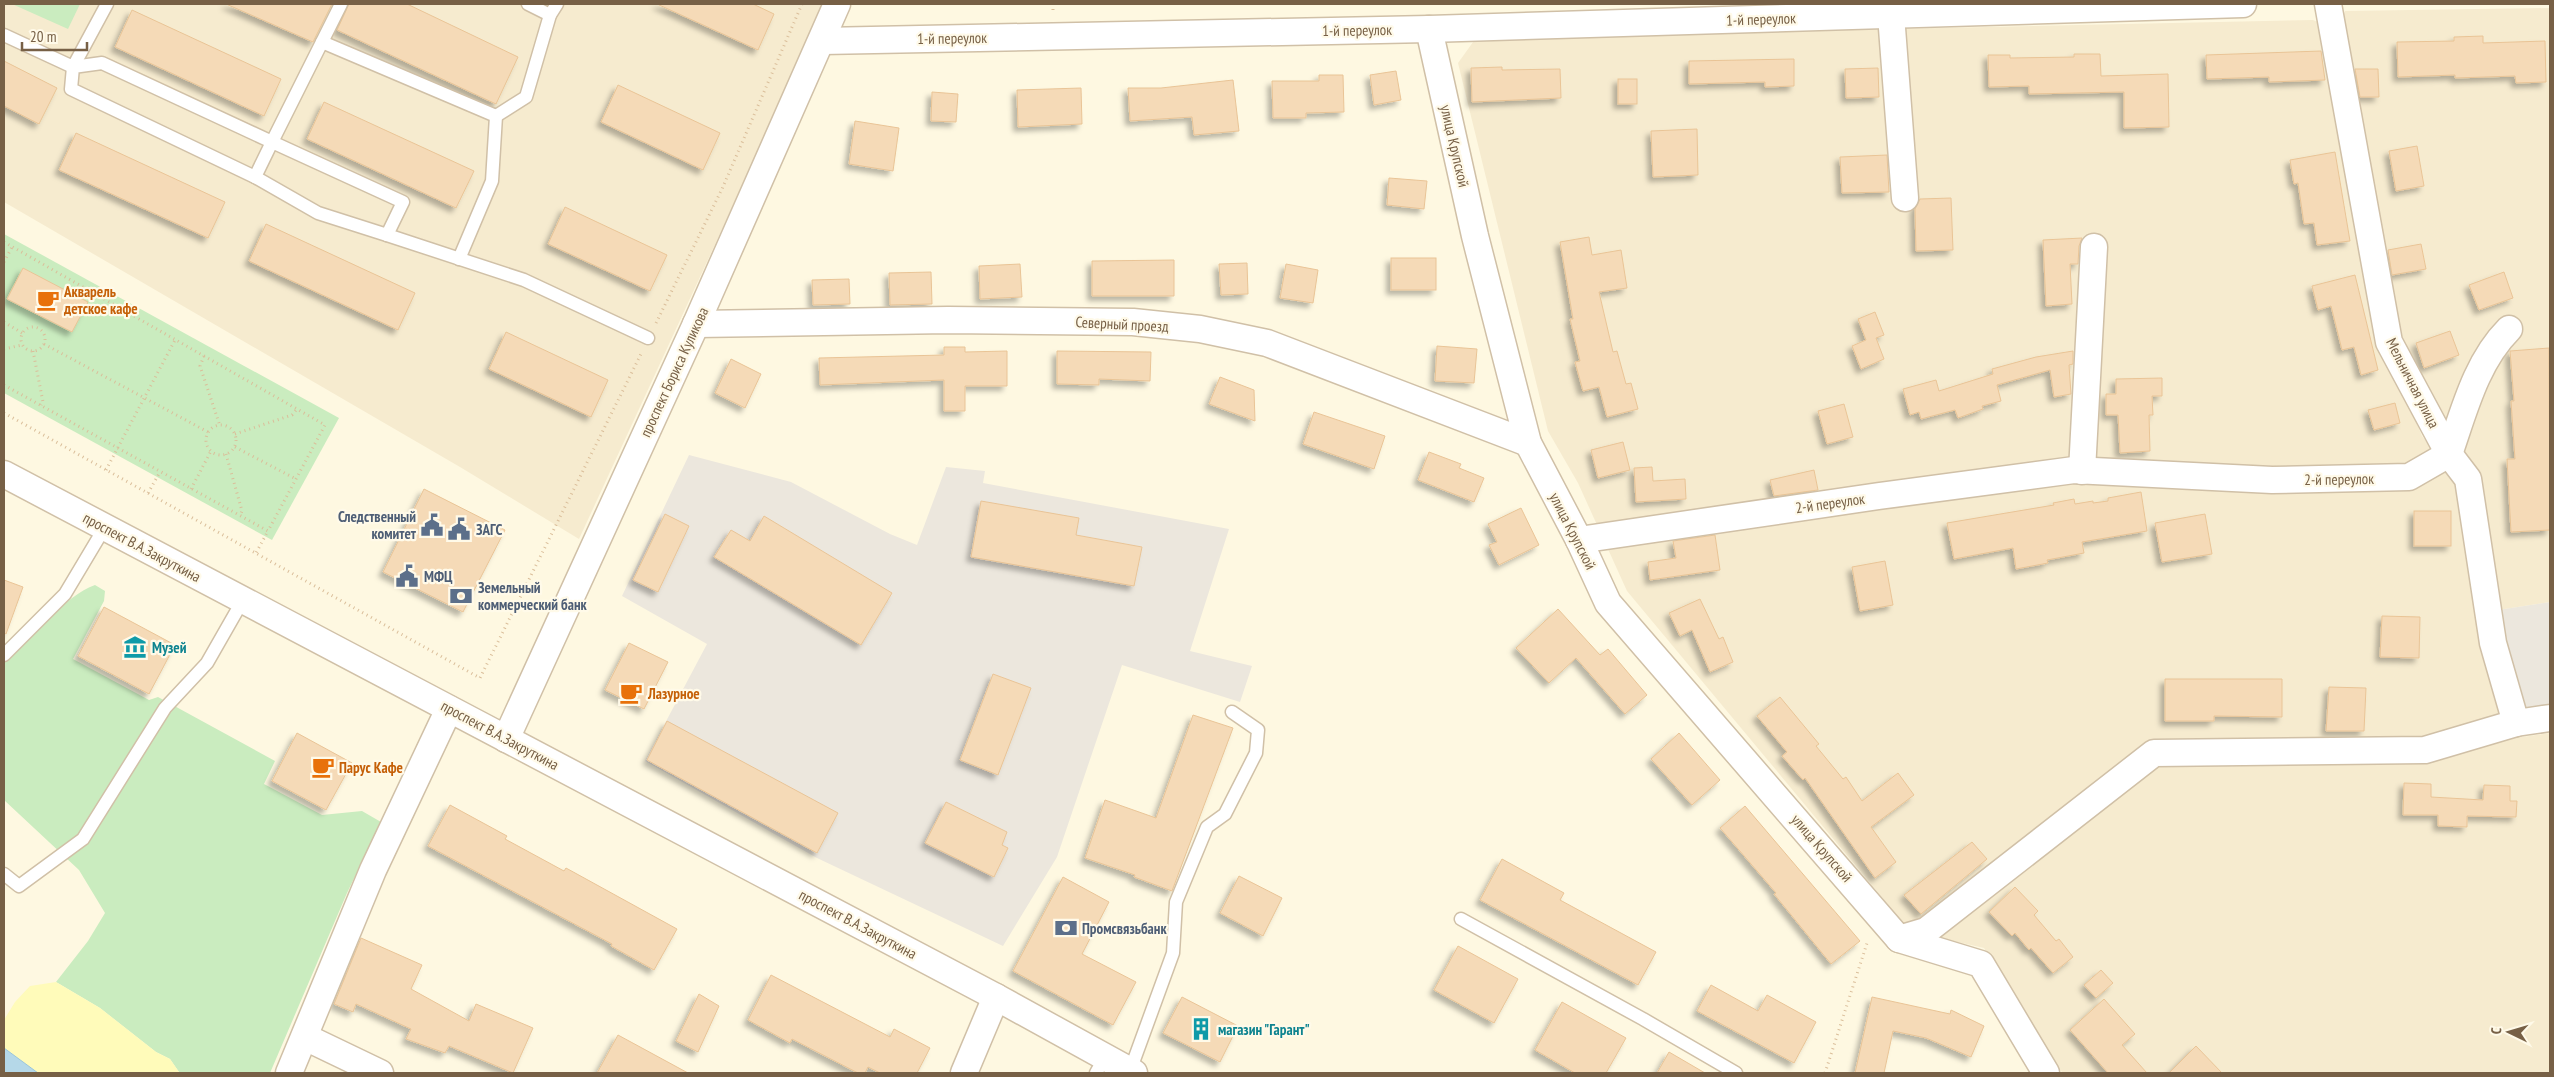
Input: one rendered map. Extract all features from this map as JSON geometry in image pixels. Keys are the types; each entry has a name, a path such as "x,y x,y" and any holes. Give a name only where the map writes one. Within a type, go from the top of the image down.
{"street":[{"name":"проспект Бориса Куликова","path":"506,739 696,324 837,4"},
{"name":"1-й переулок","path":"822,41 1428,29 2243,4"},
{"name":"Мельничная улица","path":"2328,4 2389,342 2450,454 2468,479 2493,643 2516,723"},
{"path":"1891,15 1905,198"},
{"name":"улица Крупской","path":"1428,29 1475,236 1528,443 1579,540 1608,603 1900,939"},
{"path":"2082,471 2094,247"},
{"name":"Северный проезд","path":"696,324 997,321 1133,322 1200,329 1267,344 1528,443"},
{"path":"2450,454 2472,388 2499,339 2509,329"},
{"name":"2-й переулок","path":"1579,540 1879,496 2082,471 2272,480 2409,477 2450,454"},
{"name":"проспект В.А.Закруткина","path":"4,474 996,997 1100,1065 1132,1072"},
{"path":"289,1073 373,870 449,708"},
{"path":"1900,939 1926,931 2154,753 2425,750 2516,723 2550,718"},
{"path":"1900,939 1981,964 2046,1073"},
{"path":"964,1073 996,997"},
{"path":"304,1037 376,1072"}],"lane":[{"path":"107,4 73,67 71,89 255,177 318,213 524,280 648,338"},
{"path":"255,177 341,4"},
{"path":"528,4 550,15"},
{"path":"496,116 526,97 550,15 557,4"},
{"path":"4,35 73,67 102,64 403,202 387,235"},
{"path":"322,42 496,116"},
{"path":"458,259 492,181 496,116"},
{"path":"4,655 65,594 104,527"},
{"path":"4,874 19,886 84,839 165,708 207,663 243,600"},
{"path":"1132,1072 1173,953 1176,902 1207,827 1225,814 1256,753 1258,730 1232,712"},
{"path":"1461,919 1643,1019 1736,1073"}],"path":[{"path":"4,413 480,678 722,189 802,4"},
{"path":"4,242 325,426 256,553"},
{"path":"4,262 12,246"},
{"path":"4,322 22,333"},
{"path":"4,350 22,345 33,351 38,350 44,344 46,336 37,327 29,327 22,333 22,345"},
{"path":"106,470 175,340"},
{"path":"44,344 208,432"},
{"path":"33,351 43,402 41,405"},
{"path":"204,356 200,366 220,426"},
{"path":"4,385 268,532"},
{"path":"235,434 292,415 297,409"},
{"path":"208,432 220,426 229,427 235,434 235,447"},
{"path":"208,432 206,444 211,451 218,455 226,454 235,447"},
{"path":"235,447 296,479"},
{"path":"191,489 211,451"},
{"path":"226,454 242,511 240,516"},
{"path":"148,494 160,472"},
{"path":"1825,1073 1868,939 1882,918"}],"shaded area":[{"path":"4,4 826,4 579,539 460,467 4,202"},
{"path":"2550,8 2550,602 2498,610 2476,470 2428,394 2395,332 2340,26 2345,11"},
{"path":"2313,20 2322,24 2385,349 2422,436 2460,485 2498,712 2522,737 2550,733 2550,1073 2063,1073 2055,1065 1984,948 1910,931 1627,591 1578,483 1548,431 1458,63 1476,38"},
{"path":"689,455 791,482 890,534 917,545 946,467 985,471 983,483 1229,529 1190,651 1252,666 1240,702 1122,665 1057,857 1003,946 817,858 645,761 707,644 622,596"},
{"path":"2550,602 2550,706 2525,710 2498,610"}],"green space":[{"path":"12,4 80,4 68,29"},
{"path":"4,234 339,418 272,540 4,393"},
{"path":"95,585 105,591 104,601 73,659 149,700 158,697 275,761 264,784 322,815 362,811 381,822 347,893 270,1073 179,1072 170,1059 156,1052 100,1008 56,982 88,941 105,913 79,870 4,800 4,663 60,608 84,590"}],"sand":[{"path":"56,982 100,1008 156,1052 170,1059 179,1072 183,1073 38,1073 4,1048 4,1020 15,1002 30,986"}],"water":[{"path":"4,1048 38,1073 4,1073"}],"building":[{"path":"226,4 332,4 313,42"},
{"path":"349,4 407,4 518,57 496,104 337,30"},
{"path":"657,4 753,4 774,14 758,50"},
{"path":"132,10 281,79 264,116 115,47"},
{"path":"2483,36 2483,43 2545,41 2546,82 2516,83 2515,76 2455,78 2455,75 2398,77 2397,42 2454,41 2454,37"},
{"path":"2321,51 2325,80 2269,82 2269,77 2207,79 2206,55"},
{"path":"2074,54 2100,54 2101,76 2168,74 2169,127 2124,128 2124,92 2029,94 2029,86 1989,87 1988,55 2010,55 2010,58 2074,57"},
{"path":"1794,59 1794,86 1765,87 1765,82 1689,84 1689,61"},
{"path":"4,61 57,88 39,124 4,106"},
{"path":"1502,67 1502,70 1560,69 1561,98 1472,102 1471,68"},
{"path":"1878,68 1879,97 1846,98 1845,69"},
{"path":"2355,69 2378,69 2379,97 2360,97"},
{"path":"1396,71 1401,100 1374,105 1370,75"},
{"path":"1319,75 1343,75 1344,112 1306,113 1306,118 1273,118 1272,81 1319,81"},
{"path":"1618,79 1637,79 1637,104 1618,104"},
{"path":"1233,80 1239,131 1194,135 1192,117 1130,121 1128,88 1161,88"},
{"path":"618,85 720,133 703,170 601,122"},
{"path":"1081,88 1082,124 1018,127 1017,90"},
{"path":"932,92 958,94 956,122 931,121"},
{"path":"324,102 474,171 456,208 307,139"},
{"path":"855,121 899,128 893,171 849,164"},
{"path":"1697,129 1698,175 1653,177 1651,131"},
{"path":"76,133 225,202 208,238 59,170"},
{"path":"2417,146 2424,186 2396,191 2389,151"},
{"path":"2335,152 2350,241 2317,245 2314,223 2304,224 2298,183 2294,184 2290,160"},
{"path":"1887,155 1889,192 1842,193 1840,157"},
{"path":"1389,178 1427,181 1424,209 1387,205"},
{"path":"1951,198 1953,250 1916,251 1915,209 1920,199"},
{"path":"565,207 667,255 650,291 548,244"},
{"path":"266,224 415,293 398,330 249,261"},
{"path":"1589,237 1592,255 1621,250 1627,288 1599,292 1613,352 1617,351 1626,384 1631,383 1638,409 1607,417 1599,387 1583,391 1575,362 1580,361 1570,319 1573,319 1560,242"},
{"path":"2082,238 2079,246 2078,264 2070,264 2072,304 2046,306 2043,240"},
{"path":"2421,244 2426,269 2392,275 2388,250"},
{"path":"1391,258 1436,258 1436,290 1391,290"},
{"path":"1174,260 1174,296 1092,296 1092,261"},
{"path":"1247,263 1248,294 1221,295 1219,264"},
{"path":"1020,264 1022,297 980,299 979,266"},
{"path":"1286,264 1318,270 1313,303 1280,298"},
{"name":"Акварель детское кафе","path":"23,268 88,302 72,332 7,299"},
{"path":"931,272 932,304 890,305 889,273"},
{"path":"2504,272 2513,298 2479,310 2469,285"},
{"path":"2355,275 2378,370 2361,375 2354,347 2342,350 2331,306 2318,310 2312,286"},
{"path":"849,279 850,304 813,305 812,280"},
{"path":"1875,312 1884,335 1876,338 1884,359 1861,369 1852,346 1866,340 1858,319"},
{"path":"2450,331 2459,355 2424,368 2416,343"},
{"path":"506,332 608,380 591,417 489,369"},
{"path":"1437,346 1477,349 1474,383 1435,381"},
{"path":"944,347 965,347 965,352 1007,351 1007,386 965,386 965,411 944,411 944,380 820,385 819,358 944,355"},
{"path":"2549,348 2550,530 2511,532 2507,459 2515,459 2511,401 2514,401 2510,351"},
{"path":"1057,351 1151,352 1150,381 1099,379 1099,385 1057,384"},
{"path":"2073,351 2073,364 2069,365 2071,394 2054,397 2050,370 1997,385 2001,401 1982,406 1983,409 1958,418 1955,410 1921,419 1919,412 1910,415 1903,389 1936,380 1939,391 1993,374 1992,369 2036,357"},
{"path":"731,359 761,374 745,408 715,393"},
{"path":"1220,377 1254,390 1255,421 1209,404"},
{"path":"2162,378 2162,396 2152,396 2153,415 2149,415 2150,451 2120,453 2118,415 2106,415 2106,394 2116,394 2116,379"},
{"path":"2395,403 2400,423 2374,430 2368,410"},
{"path":"1844,404 1853,437 1827,444 1818,411"},
{"path":"1314,412 1385,436 1374,469 1303,444"},
{"path":"1623,442 1630,470 1598,478 1591,450"},
{"path":"1429,452 1461,464 1459,468 1484,478 1474,502 1418,480"},
{"path":"1652,467 1653,481 1685,479 1686,499 1636,502 1634,468"},
{"path":"1814,470 1818,490 1774,496 1770,480"},
{"path":"424,489 505,530 463,612 383,572"},
{"path":"2141,492 2147,531 2082,542 2084,553 2047,560 2048,563 2016,569 2013,548 1954,559 1947,523 2054,505 2053,503 2074,499 2075,504 2108,501 2108,498"},
{"path":"981,501 1079,518 1076,535 1142,547 1134,586 971,557"},
{"path":"1521,508 1539,545 1499,565 1489,545 1497,542 1488,524"},
{"path":"2414,511 2451,511 2451,546 2414,546"},
{"path":"665,514 689,526 658,592 633,580"},
{"path":"2205,514 2212,554 2162,562 2155,523"},
{"path":"764,516 892,593 861,645 714,557 731,530 750,541"},
{"path":"1715,535 1720,570 1650,580 1648,562 1676,558 1673,541"},
{"path":"1885,561 1893,605 1860,611 1852,567"},
{"path":"4,580 23,587 6,634 4,633"},
{"path":"1700,599 1719,639 1723,637 1733,662 1710,672 1692,630 1680,636 1669,613"},
{"path":"104,607 175,645 149,694 78,656"},
{"path":"1558,609 1600,655 1608,649 1647,695 1625,714 1576,658 1549,683 1516,648"},
{"path":"2382,616 2420,617 2419,658 2380,657"},
{"path":"629,643 668,662 644,709 605,690"},
{"path":"993,674 1031,688 998,775 960,760"},
{"path":"2165,679 2282,679 2282,717 2214,716 2214,721 2165,721"},
{"path":"2329,687 2366,688 2364,731 2326,731"},
{"path":"1780,697 1819,744 1816,746 1843,779 1846,777 1862,801 1898,773 1914,795 1871,827 1896,862 1875,878 1805,778 1803,780 1782,756 1787,752 1757,716"},
{"path":"1193,715 1233,728 1172,891 1134,877 1135,875 1085,858 1105,800 1156,818"},
{"path":"667,721 838,813 817,853 647,760"},
{"name":"Парус Кафе","path":"297,733 352,763 326,810 272,781"},
{"path":"1679,733 1720,780 1692,805 1651,759"},
{"path":"2404,783 2431,784 2431,797 2483,800 2484,785 2510,786 2510,801 2517,801 2516,817 2467,816 2467,827 2438,826 2438,815 2403,815"},
{"path":"946,802 1007,832 1002,845 1008,848 994,877 925,843"},
{"path":"450,805 507,836 505,839 564,871 566,868 677,929 654,970 611,946 612,944 428,846"},
{"path":"1745,806 1860,941 1831,964 1774,894 1776,893 1720,828"},
{"path":"1972,842 1987,859 1921,914 1904,895"},
{"path":"1502,859 1564,893 1560,900 1656,952 1638,985 1480,900"},
{"path":"1239,876 1282,898 1263,936 1220,913"},
{"name":"Промсвязьбанк","path":"1063,877 1109,902 1082,954 1136,982 1113,1025 1013,971"},
{"path":"2015,887 2038,911 2034,915 2056,941 2059,939 2073,957 2053,973 2031,948 2029,950 2015,933 2012,936 1989,912"},
{"path":"361,938 422,965 411,989 469,1021 476,1004 533,1028 513,1073 449,1046 445,1053 406,1039 411,1029 356,1004 353,1012 334,1004"},
{"path":"1458,946 1518,979 1494,1023 1434,990"},
{"path":"2101,970 2113,983 2096,998 2084,985"},
{"path":"771,975 890,1037 894,1029 930,1048 917,1073 880,1073 868,1067 865,1073 858,1073 792,1039 790,1043 748,1020"},
{"path":"1711,985 1758,1011 1767,995 1816,1022 1794,1063 1697,1011"},
{"path":"699,994 719,1006 698,1052 676,1041"},
{"name":"магазин \"Гарант\"","path":"1182,997 1238,1026 1220,1062 1163,1033"},
{"path":"1872,997 1950,1014 1951,1010 1984,1026 1971,1057 1926,1038 1893,1031 1884,1073 1855,1073"},
{"path":"2104,999 2135,1034 2122,1045 2147,1073 2108,1073 2070,1030"},
{"path":"1562,1002 1626,1038 1606,1073 1575,1073 1535,1050"},
{"path":"618,1035 688,1073 597,1073"},
{"path":"2196,1046 2222,1073 2169,1073"},
{"path":"1669,1052 1705,1073 1657,1073"}],"place":[{"name":"Акварель детское кафе","path":"48,300"},
{"name":"Следственный комитет","path":"432,525"},
{"name":"ЗАГС","path":"459,529"},
{"name":"МФЦ","path":"407,576"},
{"name":"Земельный коммерческий банк","path":"461,596"},
{"name":"Музей","path":"135,647"},
{"name":"Лазурное","path":"631,693"},
{"name":"Парус Кафе","path":"323,767"},
{"name":"Промсвязьбанк","path":"1066,928"},
{"name":"магазин \"Гарант\"","path":"1201,1029"}]}
